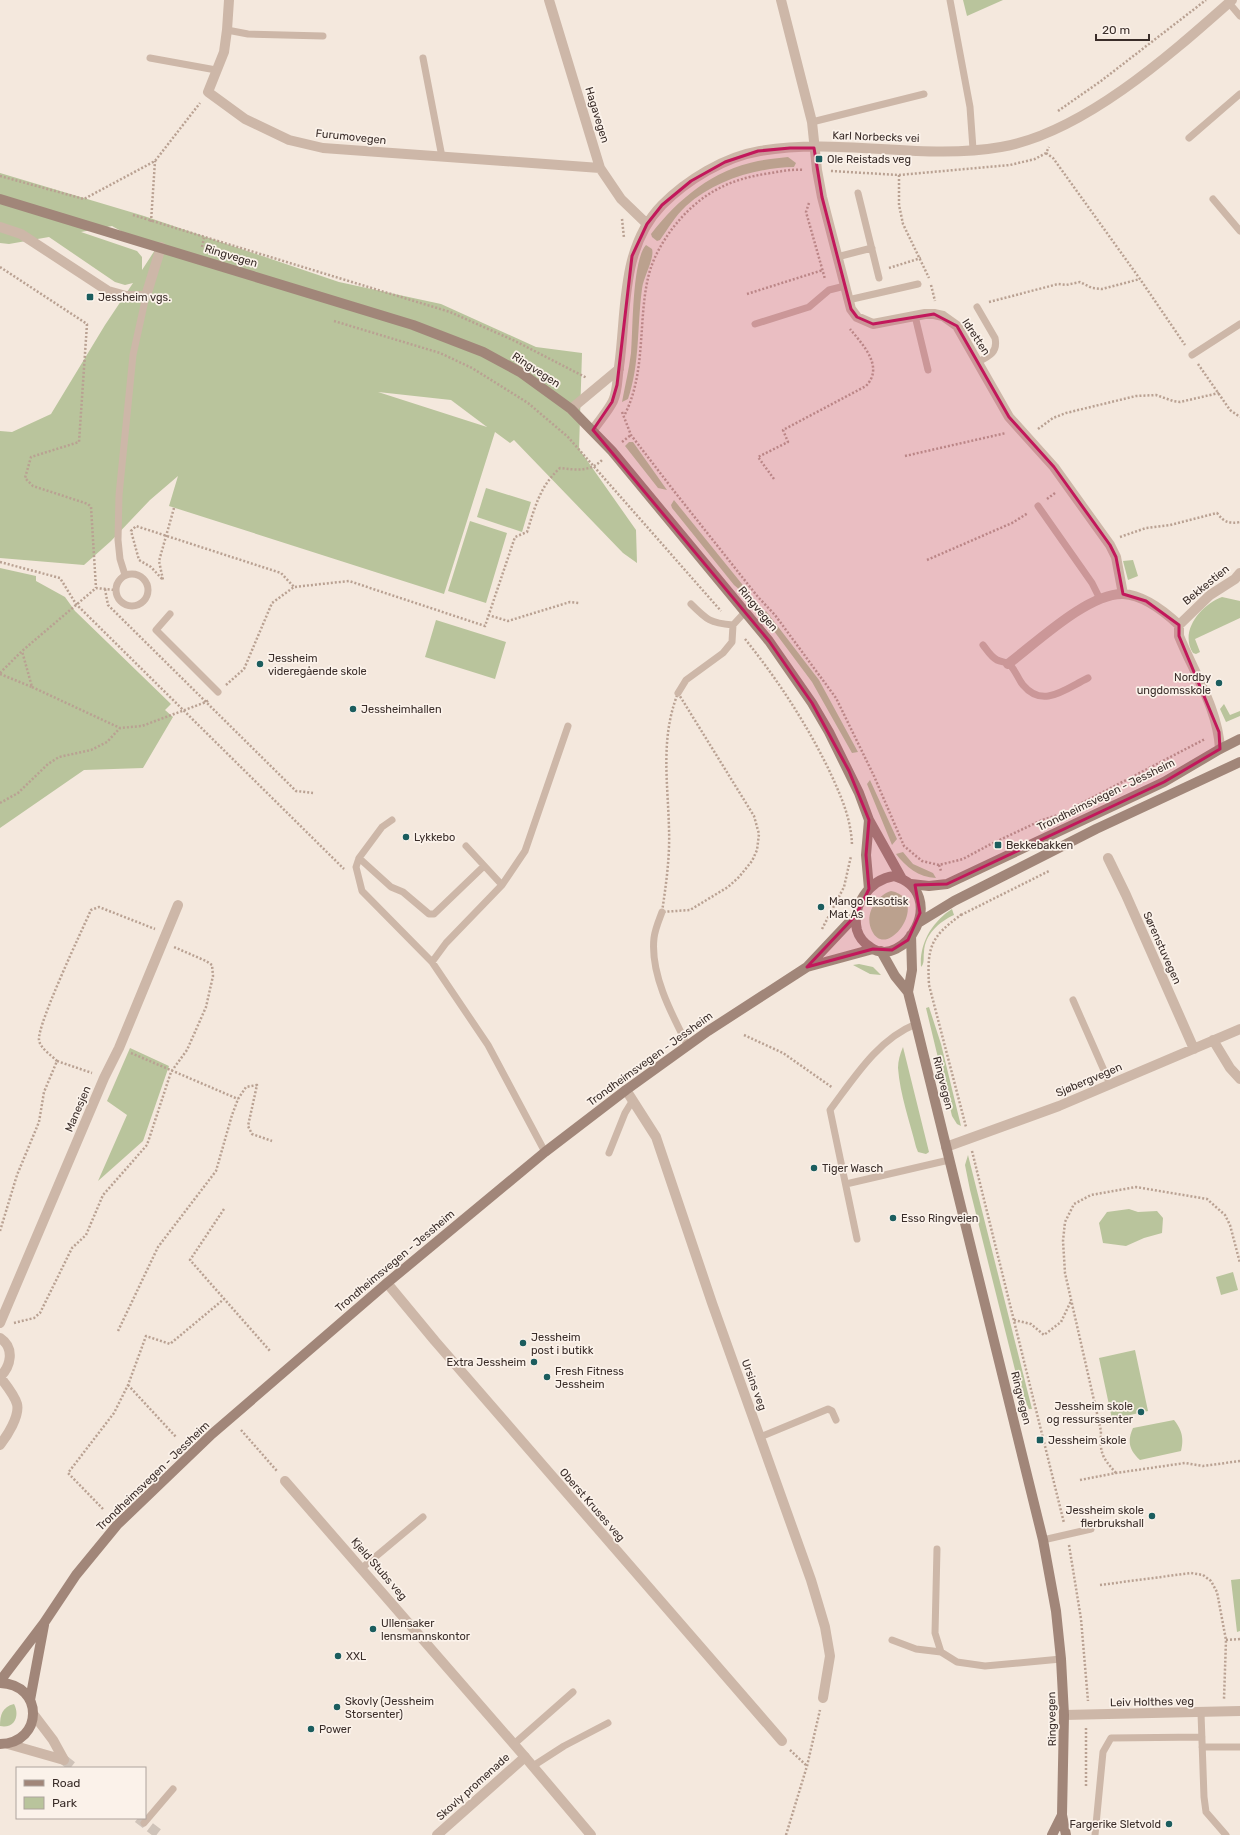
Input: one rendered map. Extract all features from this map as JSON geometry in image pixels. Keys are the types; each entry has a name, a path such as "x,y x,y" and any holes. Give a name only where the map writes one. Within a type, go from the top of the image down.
{"main road":[{"name":"Ringvegen","path":"0,199 413,325 483,352 520,372 570,409 612,451 769,641 812,702 849,771 869,820 907,881"},
{"name":"Trondheimsvegen - Jessheim","path":"907,881 929,886 947,884 1164,782 1240,739"},
{"path":"918,922 954,900 1096,829 1240,762"},
{"name":"Ringvegen","path":"869,820 866,855 869,889"},
{"path":"894,876 907,881 917,891 920,902 918,922 911,935 899,947 892,950 877,950 858,935 856,915 858,907 869,889 884,878 894,876"},
{"name":"Trondheimsvegen - Jessheim","path":"0,1682 44,1623 76,1575 117,1525 212,1434 387,1283 545,1152 626,1090 688,1046 807,967 856,915"},
{"name":"Ringvegen","path":"911,935 912,970 908,992 1043,1540 1056,1611 1062,1659 1064,1716 1062,1815 1066,1835"},
{"name":"Ringvegen","path":"877,950 908,992"},
{"name":"Trondheimsvegen - Jessheim","path":"807,967 877,950"},
{"name":"Trondheimsvegen - Jessheim","path":"30,1700 44,1623"},
{"path":"0,1682 17,1686 25,1692 30,1700 34,1715 28,1731 23,1737 4,1744"},
{"name":"Ringvegen","path":"1052,1835 1062,1815"}],"street":[{"path":"208,92 224,52 229,0"},
{"name":"Hagavegen","path":"549,0 600,168 621,199 646,224"},
{"path":"781,0 812,122 814,148"},
{"name":"Karl Norbecks vei","path":"592,430 612,402 618,385 623,343 626,294 632,256 639,237 646,224 662,205 690,181 725,162 758,151 790,148 814,148 949,152 1001,147 1052,131 1085,114 1120,92 1198,30 1231,1"},
{"name":"Furumovegen","path":"208,92 245,119 289,140 323,148 600,168"},
{"name":"Idretten","path":"814,148 817,170 838,261 851,309 857,316 873,324 934,314 943,316 958,326 1009,417 1054,467 1110,545 1116,557 1123,594"},
{"path":"0,227 21,234 108,291 126,296 146,296 161,247"},
{"path":"570,409 619,369"},
{"name":"Bekkestien","path":"1179,625 1210,595 1235,579 1240,573"},
{"path":"1008,664 1063,621 1100,599 1123,594 1136,596 1158,608 1179,625 1180,636 1211,708 1219,732 1220,749"},
{"name":"Sørenstuvegen","path":"1108,858 1126,895 1194,1049"},
{"name":"Manesjen","path":"4,1323 104,1078 120,1048 178,905"},
{"name":"Sjøbergvegen","path":"946,1147 1059,1106 1240,1029"},
{"path":"1213,1040 1230,1068 1240,1078"},
{"name":"Ursins veg","path":"626,1090 656,1137 712,1303 811,1580 825,1627 830,1656 823,1698"},
{"name":"Oberst Kruses veg","path":"387,1283 782,1741"},
{"path":"0,1338 9,1349 10,1357 8,1367 0,1377 11,1393 17,1406 15,1419 0,1445"},
{"name":"Kjeld Stubs veg","path":"285,1481 362,1568 591,1835"},
{"name":"Leiv Holthes veg","path":"1064,1716 1240,1711"},
{"path":"4,1744 64,1760 53,1740 34,1715"},
{"name":"Skovly promenade","path":"437,1835 525,1757"}],"lane":[{"path":"950,0 970,107 973,149"},
{"path":"1231,1 1240,16"},
{"path":"227,30 248,34 323,36"},
{"path":"150,58 216,70"},
{"path":"423,58 442,157"},
{"path":"812,122 924,94"},
{"path":"1190,138 1240,94"},
{"path":"858,193 878,275"},
{"path":"1213,199 1240,231"},
{"path":"838,261 872,248"},
{"path":"848,300 918,284"},
{"path":"755,324 808,307 828,290 845,286"},
{"path":"125,575 120,559 118,540 119,496 133,355 146,296"},
{"path":"977,307 995,338 996,343 995,351 978,362"},
{"path":"915,316 928,370"},
{"path":"1192,355 1240,324"},
{"path":"1038,506 1092,583 1100,599"},
{"path":"134,574 142,578 147,586 148,595 142,603 134,607 125,605 118,599 115,590 118,582 125,575 134,574"},
{"path":"691,604 705,618 716,624 733,625"},
{"path":"678,693 686,680 723,653 732,642 733,625 745,612"},
{"path":"170,614 156,630 218,692"},
{"path":"983,644 991,655 998,661 1008,664 1023,685 1035,696 1043,698 1052,696 1088,678"},
{"path":"432,962 446,943 502,885 518,863 530,838 568,726"},
{"path":"392,820 382,827 359,858 356,867 362,891 432,962 488,1045 545,1152"},
{"path":"466,846 502,885"},
{"path":"359,858 391,887 403,892 429,914 434,914 484,866"},
{"path":"662,912 654,939 655,958 660,986 688,1046"},
{"path":"1073,1000 1110,1084"},
{"path":"857,1239 830,1110 860,1070 884,1045 902,1030 916,1024"},
{"path":"609,1153 625,1113 633,1100"},
{"path":"846,1184 949,1160"},
{"path":"760,1437 828,1409 832,1411 836,1420"},
{"path":"362,1568 423,1517"},
{"path":"1043,1540 1091,1529"},
{"path":"937,1549 936,1633 941,1652"},
{"path":"892,1640 916,1649 941,1652 957,1662 985,1666 1062,1659"},
{"path":"514,1744 573,1692"},
{"path":"1201,1713 1204,1797 1206,1812 1226,1835"},
{"path":"533,1766 564,1746 608,1723"},
{"path":"1095,1835 1103,1752 1110,1738 1202,1737"},
{"path":"1202,1747 1240,1747"},
{"path":"144,1823 173,1789"}],"path":[{"path":"625,414 630,404 636,380 648,276 660,245 692,205 704,196 730,182 755,175 795,169 899,175 1010,165 1035,160 1046,153 1053,140 1051,124 1055,113 1102,81 1206,0"},
{"path":"0,176 84,199 156,161 208,92"},
{"path":"1046,153 1053,158 1140,279 1230,410 1240,416"},
{"path":"151,222 156,161"},
{"path":"804,170 806,177"},
{"path":"899,175 899,205 903,224 928,274 935,301 934,314"},
{"path":"811,199 806,212 828,290"},
{"path":"619,213 623,222 623,242"},
{"path":"133,215 151,222 450,312 515,341 590,381"},
{"path":"201,250 204,238"},
{"path":"878,275 920,258"},
{"path":"747,294 823,270 838,261"},
{"path":"0,267 87,324 79,442 31,457 25,478 33,486 88,504 92,507 96,588"},
{"path":"977,307 1058,284 1066,285 1080,282 1092,288 1102,289 1140,279"},
{"path":"334,320 440,353 472,368 528,403 568,437 733,625 767,666 788,696 818,748 846,807 851,835 849,873 844,888 822,929"},
{"path":"774,479 758,457 788,442 783,430 866,386 872,380 875,371 871,358 845,323"},
{"path":"1028,439 1053,418 1129,398 1156,395 1180,402 1219,393"},
{"path":"905,456 1007,433 1018,427"},
{"path":"622,443 631,435"},
{"path":"115,590 96,588 22,651 0,674 32,687 120,728 142,726 206,702 244,670 272,603 294,587 349,581 485,626 514,537 527,532 536,502 549,479 560,468 580,470 595,467 602,460"},
{"path":"927,560 1012,523 1067,484"},
{"path":"174,508 165,536 159,561 163,580 151,566 139,560 131,531 136,526 165,536 281,573 294,587"},
{"path":"1110,545 1119,538 1146,528 1170,525 1217,513 1224,521 1232,523 1240,522"},
{"path":"0,562 60,578 76,604 341,866"},
{"path":"105,589 108,605 296,791 313,793"},
{"path":"488,615 508,621 570,602 579,603"},
{"path":"22,651 32,687"},
{"path":"678,693 754,816 758,828 759,841 752,861 728,887 690,910 662,912 667,876 669,831 666,767 668,726 678,693"},
{"path":"0,803 18,794 48,764 59,757 91,750 107,742 120,728"},
{"path":"1075,807 1219,732"},
{"path":"939,865 963,859 1042,820 1061,814"},
{"path":"1049,871 961,915 943,928 932,943 928,969 929,985 969,1139 1067,1535 1081,1619 1088,1700 1086,1716 1086,1795"},
{"path":"4,1323 34,1318 40,1313 72,1248 86,1235 102,1195 147,1145 171,1072 186,1050 199,1024 211,992 213,976 212,965 165,938 99,907 91,910 39,1034 40,1043 57,1061 104,1078"},
{"path":"959,911 961,915"},
{"path":"744,1035 783,1053 842,1094"},
{"path":"120,1048 171,1072 238,1099"},
{"path":"0,1231 17,1175 39,1122 44,1092 57,1061"},
{"path":"118,1331 158,1247 216,1171 238,1099 246,1087 257,1085 248,1126 252,1134 272,1141"},
{"path":"1116,1473 1106,1461 1100,1450 1101,1431 1065,1273 1063,1241 1065,1222 1074,1204 1091,1195 1136,1187 1207,1199 1225,1215 1230,1225 1240,1263"},
{"path":"224,1209 190,1260 270,1351"},
{"path":"103,1509 68,1473 114,1413 128,1385 146,1336 170,1344 224,1299"},
{"path":"1014,1320 1032,1324 1044,1335 1061,1322 1072,1300"},
{"path":"128,1385 176,1437"},
{"path":"242,1430 285,1481"},
{"path":"1080,1480 1185,1462 1203,1466 1240,1461"},
{"path":"1100,1585 1191,1573 1203,1575 1210,1581 1217,1592 1226,1640 1224,1712"},
{"path":"1226,1640 1240,1639"},
{"path":"786,1835 807,1766 823,1698"},
{"path":"782,1741 807,1766"}],"highlighted area":[{"path":"790,148 814,148 822,197 851,309 857,317 873,324 934,314 957,326 1009,417 1054,467 1110,545 1116,557 1123,594 1146,601 1179,625 1179,636 1219,732 1220,749 1164,782 947,884 915,885 920,913 908,940 892,950 873,949 807,967 856,915 869,889 866,855 869,820 849,771 812,703 769,641 593,430 612,402 617,385 632,256 647,224 662,205 691,181 725,162 758,151"}],"green space":[{"path":"963,0 1003,0 967,16"},
{"path":"788,157 796,163 794,167 751,173 723,182 710,189 697,197 682,210 660,240 657,241 652,237 651,234 673,209 711,179 742,165 762,160"},
{"path":"0,173 144,216 339,282 441,304 536,347 582,353 579,449 636,530 637,563 623,553 514,440 510,443 495,432 444,594 169,506 178,476 150,500 111,541 84,565 0,558 0,431 12,432 51,414 105,325 133,283 125,285 115,282 49,237 9,244 0,243","holes":["112,226 155,250 142,270 142,257 137,251 81,232","378,392 451,400 487,427"]},
{"path":"646,245 652,249 652,258 642,289 635,372 628,399 622,402 631,353 638,265 641,253"},
{"path":"629,442 633,442 667,490 658,488 625,446"},
{"path":"486,488 531,502 522,532 477,517"},
{"path":"674,500 746,589 745,591 741,591 734,585 672,508 671,505"},
{"path":"470,521 507,533 486,603 448,591"},
{"path":"1133,560 1138,576 1128,580 1123,561"},
{"path":"0,568 36,576 36,581 65,597 75,611 171,704 165,710 173,717 143,768 84,770 0,828"},
{"path":"1222,597 1240,601 1240,618 1195,639 1200,652 1196,654 1193,653 1189,645 1189,636 1190,628 1194,620 1207,606"},
{"path":"766,611 819,680 858,752 852,753 812,682 762,615"},
{"path":"436,620 506,642 495,679 425,657"},
{"path":"1224,704 1230,715 1240,711 1240,716 1226,722 1220,709"},
{"path":"870,780 897,839 892,845 867,784"},
{"path":"903,852 913,864 933,873 936,878 924,876 908,867 896,854"},
{"path":"891,891 903,896 907,905 907,915 902,926 895,934 887,939 879,939 872,931 869,919 870,913 872,907 880,897"},
{"path":"952,909 954,915 943,921 930,934 925,946 921,967 922,950 933,926"},
{"path":"859,964 873,967 881,975 870,974 853,965"},
{"path":"929,1007 941,1044 961,1126 957,1124 952,1116 926,1008"},
{"path":"903,1047 929,1152 926,1154 918,1152 916,1147 901,1088 898,1065"},
{"path":"130,1048 169,1066 143,1141 98,1181 127,1115 107,1101"},
{"path":"968,1155 1032,1409 1029,1409 1020,1390 970,1190 965,1165"},
{"path":"1129,1209 1138,1212 1157,1211 1163,1218 1162,1233 1144,1238 1126,1246 1103,1243 1099,1223 1107,1212"},
{"path":"1233,1272 1238,1290 1221,1295 1216,1277"},
{"path":"1135,1350 1148,1411 1112,1419 1099,1358"},
{"path":"1174,1420 1182,1434 1181,1451 1140,1460 1133,1453 1130,1445 1130,1437 1133,1428"},
{"path":"1240,1579 1240,1631 1237,1632 1231,1580"},
{"path":"14,1704 16,1708 15,1720 9,1725 0,1726 2,1712 10,1705"}],"tunnel":[{"path":"64,1760 73,1767"},
{"path":"139,1819 160,1835"}],"place":[{"name":"Ole Reistads veg","path":"819,159"},
{"name":"Jessheim vgs.","path":"90,297"},
{"name":"Jessheim videregående skole","path":"260,664"},
{"name":"Nordby ungdomsskole","path":"1219,683"},
{"name":"Jessheimhallen","path":"353,709"},
{"name":"Lykkebo","path":"406,837"},
{"name":"Bekkebakken","path":"998,845"},
{"name":"Mango Eksotisk Mat As","path":"821,907"},
{"name":"Tiger Wasch","path":"814,1168"},
{"name":"Esso Ringveien","path":"893,1218"},
{"name":"Jessheim post i butikk","path":"523,1343"},
{"name":"Extra Jessheim","path":"534,1362"},
{"name":"Fresh Fitness Jessheim","path":"547,1377"},
{"name":"Jessheim skole og ressurssenter","path":"1141,1412"},
{"name":"Jessheim skole","path":"1040,1440"},
{"name":"Jessheim skole flerbrukshall","path":"1152,1516"},
{"name":"Ullensaker lensmannskontor","path":"373,1629"},
{"name":"XXL","path":"338,1656"},
{"name":"Skovly (Jessheim Storsenter)","path":"337,1707"},
{"name":"Power","path":"311,1729"},
{"name":"Fargerike Sletvold","path":"1169,1824"}]}
